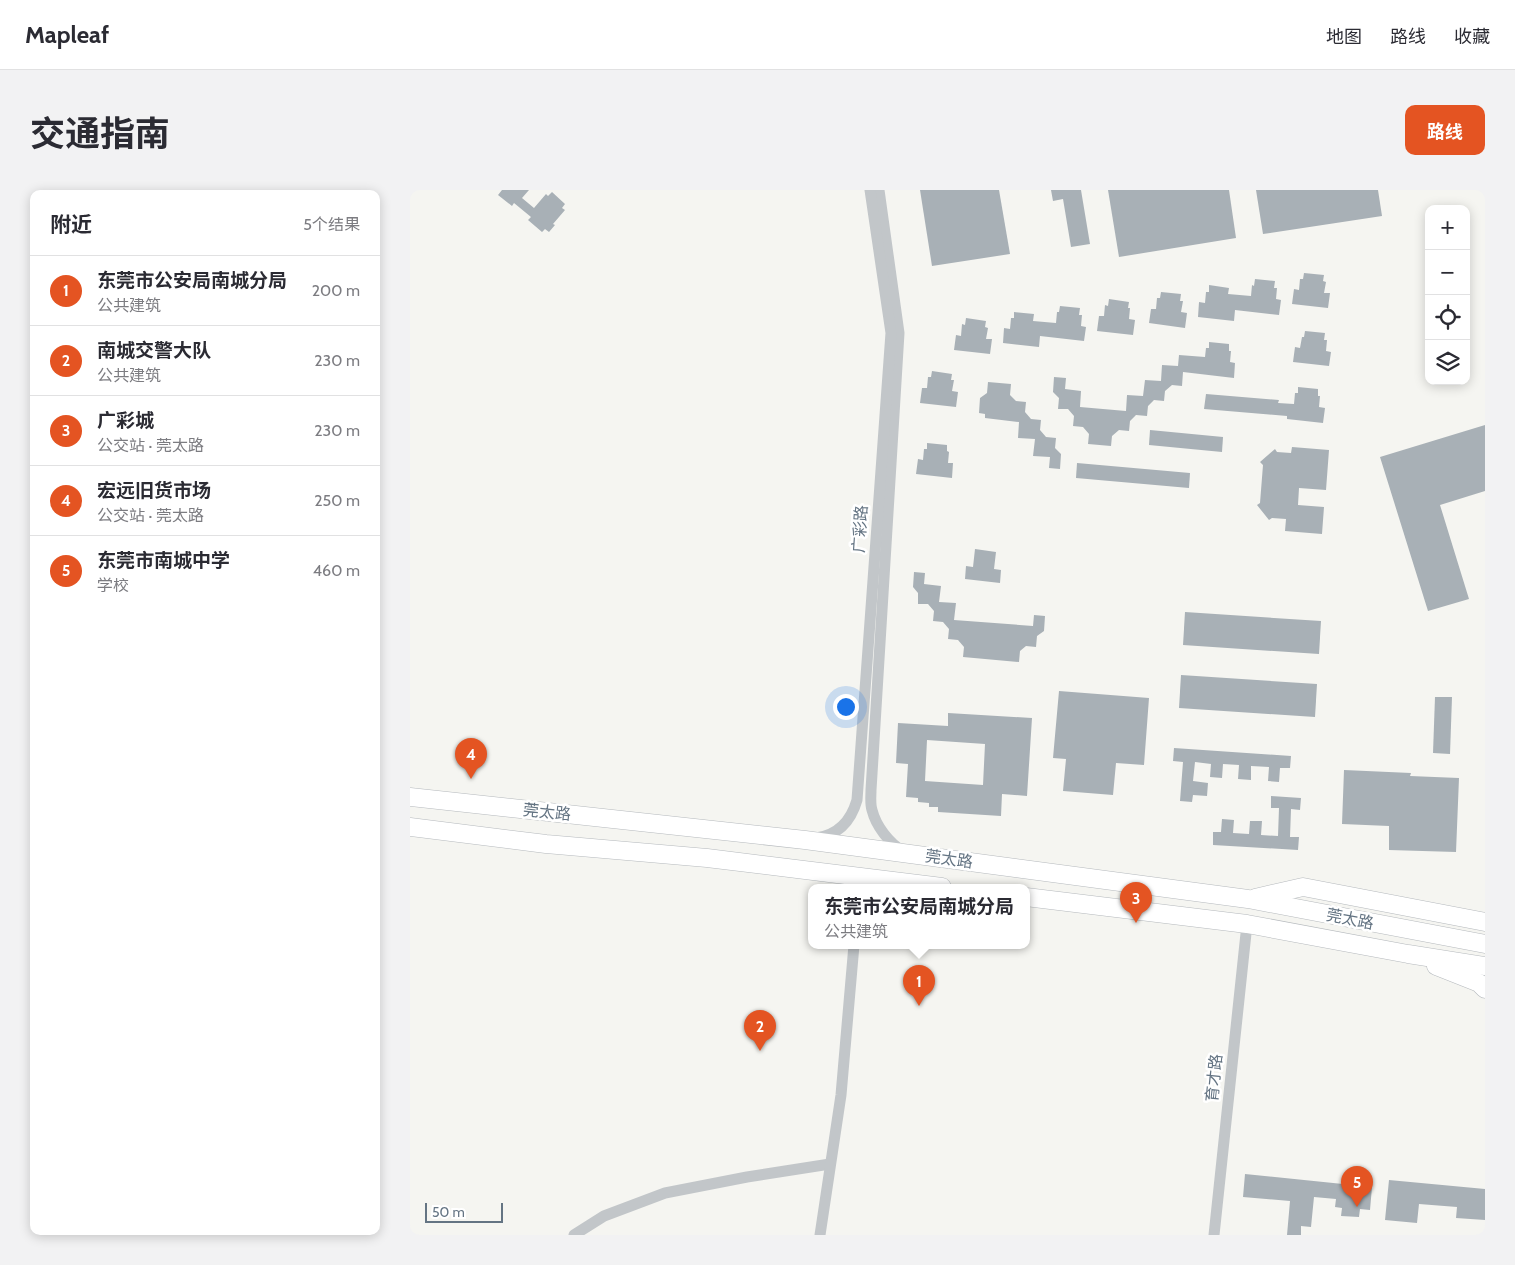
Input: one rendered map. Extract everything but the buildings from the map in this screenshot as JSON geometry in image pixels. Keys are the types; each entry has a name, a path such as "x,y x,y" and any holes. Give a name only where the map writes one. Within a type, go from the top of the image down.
{"main road":[{"name":"莞太路","path":"410,797 805,840 1248,900 1485,944"},
{"name":"莞太路","path":"410,827 546,844 707,858 860,883 880,884"},
{"path":"1248,900 1303,887 1485,922"},
{"name":"莞太路","path":"1030,897 1247,924 1408,954 1485,966"},
{"path":"1408,954 1479,984 1485,989"}],"street":[{"name":"广彩路","path":"805,840 824,837 837,832 850,817 857,800 891,333 870,190"},
{"name":"广彩路","path":"879,190 899,333 871,809 888,839 909,854"},
{"name":"育才路","path":"1214,1235 1247,924"},
{"path":"820,1235 841,1095 854,949"},
{"path":"574,1235 604,1216 665,1193 747,1177 830,1164"}],"place":[{"name":"宏远旧货市场","path":"471,779"},
{"name":"广彩城","path":"1136,923"},
{"name":"东莞市公安局南城分局","path":"919,1006"},
{"name":"南城交警大队","path":"760,1051"},
{"name":"东莞市南城中学","path":"1357,1207"}]}
